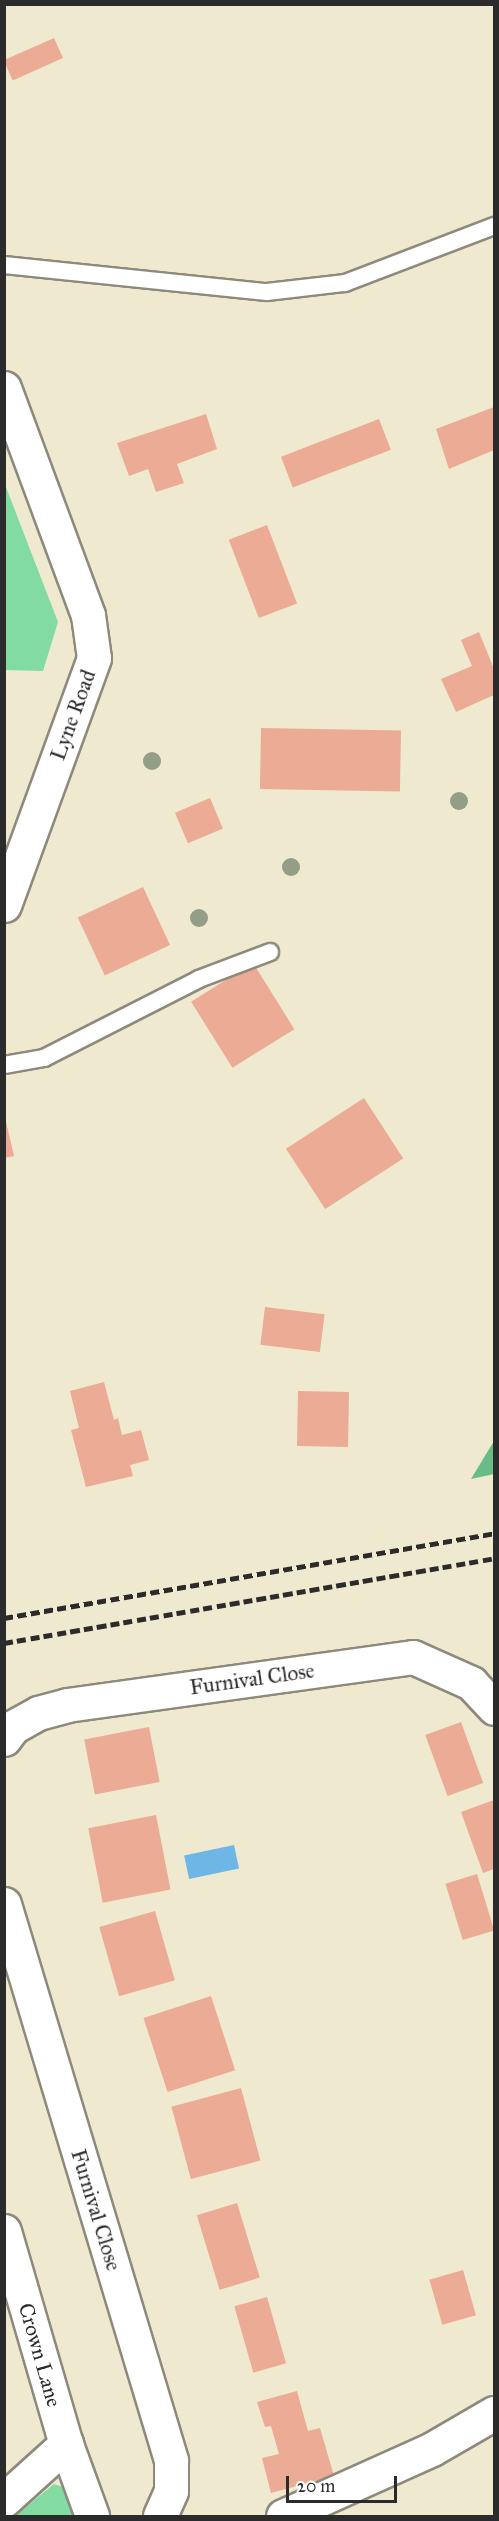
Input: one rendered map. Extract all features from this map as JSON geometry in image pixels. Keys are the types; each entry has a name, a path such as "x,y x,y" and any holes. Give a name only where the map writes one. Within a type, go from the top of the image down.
{"street":[{"name":"Lyne Road","path":"4,388 88,615 94,658 4,905"},
{"name":"Furnival Close","path":"4,1739 14,1727 38,1713 67,1705 413,1657 471,1683 495,1708"},
{"name":"Furnival Close","path":"4,1904 171,2460 171,2491 160,2517"},
{"name":"Crown Lane","path":"4,2231 66,2444 92,2517"},
{"path":"283,2517 432,2449 495,2413"},
{"path":"4,2500 66,2444"}],"lane":[{"path":"4,265 267,292 345,284 495,226"},
{"path":"4,1065 44,1058 199,980 270,952"}],"green space":[{"path":"4,482 58,622 43,671 5,670"},
{"path":"494,1441 494,1474 471,1479"},
{"path":"54,2484 66,2488 82,2516 15,2516"}],"water":[{"path":"234,1845 239,1868 189,1879 184,1856"}],"building":[{"path":"54,38 63,58 13,80 4,60"},
{"path":"494,407 494,450 449,469 436,429"},
{"path":"206,414 217,449 177,464 184,483 156,492 148,469 129,476 117,443"},
{"path":"379,419 391,450 293,487 281,457"},
{"path":"267,525 297,603 259,618 229,540"},
{"path":"479,632 494,669 494,695 456,712 441,679 472,666 461,640"},
{"path":"261,728 401,730 400,791 260,789"},
{"path":"210,798 223,828 188,843 175,813"},
{"path":"143,887 170,945 105,975 78,917"},
{"path":"253,963 294,1029 232,1068 191,1002"},
{"path":"364,1098 403,1158 325,1209 286,1149"},
{"path":"4,1113 14,1156 4,1158"},
{"path":"265,1307 325,1314 320,1352 260,1345"},
{"path":"104,1382 114,1420 118,1418 122,1435 141,1430 149,1460 130,1465 133,1476 86,1487 71,1430 79,1428 70,1391"},
{"path":"298,1391 349,1392 348,1447 297,1446"},
{"path":"461,1722 483,1783 448,1796 425,1735"},
{"path":"149,1727 160,1782 95,1795 84,1740"},
{"path":"494,1800 494,1869 483,1873 461,1812"},
{"path":"156,1815 171,1890 103,1903 88,1828"},
{"path":"477,1874 494,1930 463,1940 445,1884"},
{"path":"155,1911 175,1980 119,1996 99,1927"},
{"path":"211,1996 235,2070 168,2092 143,2018"},
{"path":"241,2088 260,2160 191,2179 171,2107"},
{"path":"237,2203 260,2278 220,2290 197,2215"},
{"path":"463,2270 476,2315 442,2325 429,2280"},
{"path":"267,2297 286,2363 253,2373 234,2306"},
{"path":"297,2391 308,2431 320,2428 334,2476 271,2493 262,2458 279,2454 271,2426 265,2427 257,2402"}],"railway":[{"path":"4,1618 494,1533"},
{"path":"4,1643 494,1558"}]}
